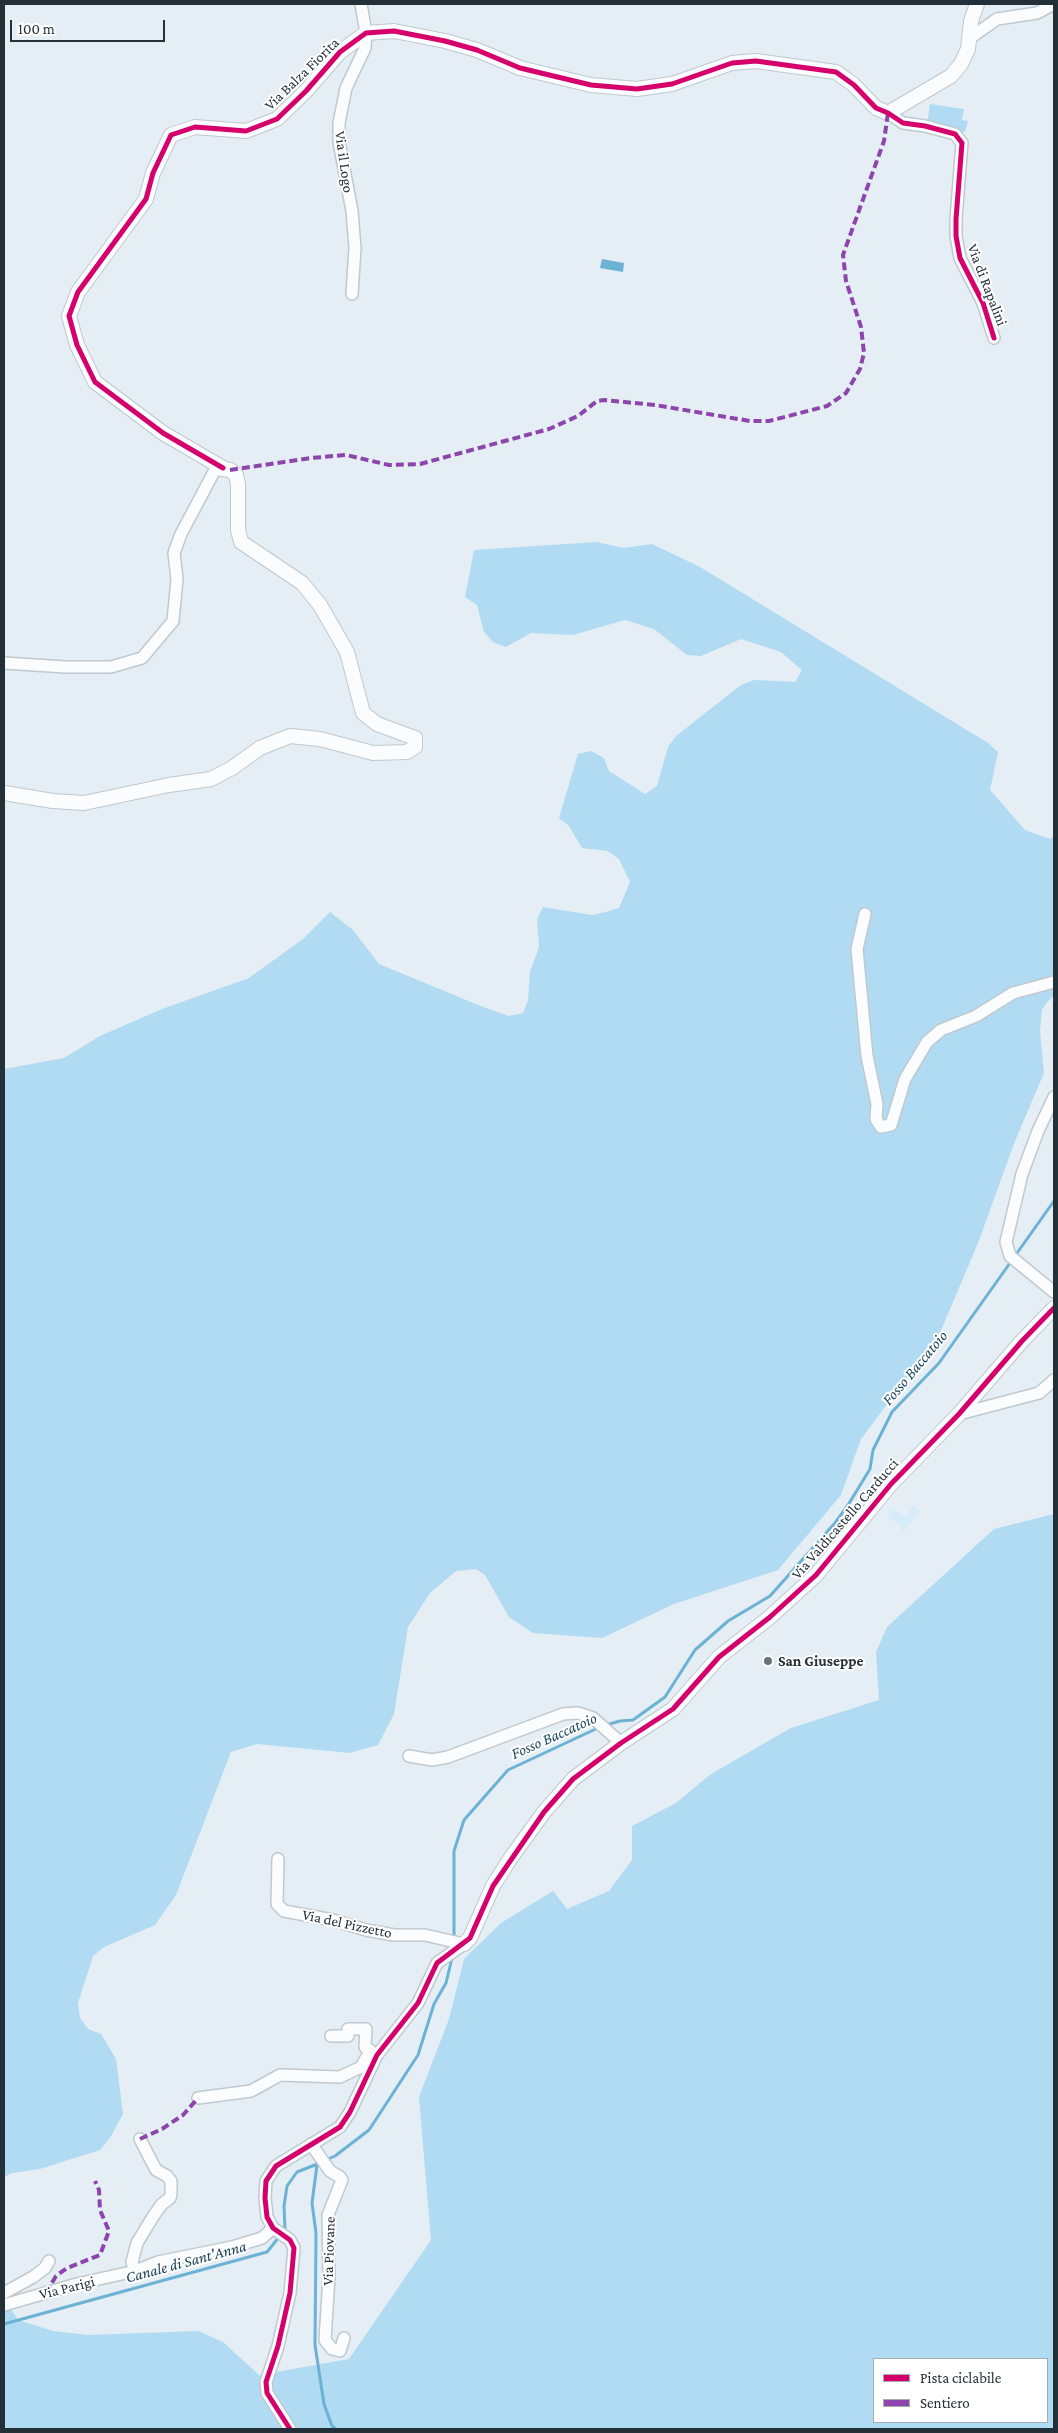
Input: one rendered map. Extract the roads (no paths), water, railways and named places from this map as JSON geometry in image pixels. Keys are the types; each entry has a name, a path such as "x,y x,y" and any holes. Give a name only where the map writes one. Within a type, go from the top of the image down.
{"street":[{"path":"361,4 366,33 394,31 445,41 477,50 520,68 591,85 638,89 672,84 712,69 756,61 836,72 854,85 876,108 888,113 951,76 961,64 970,38 971,21 977,4"},
{"path":"970,38 997,19 1037,12 1054,4"},
{"name":"Via il Logo","path":"352,294 355,248 352,211 339,142 339,123 346,88 365,48 366,33"},
{"name":"Via Balza Fiorita","path":"220,468 163,433 95,382 77,345 69,316 78,292 146,199 153,173 171,135 195,127 246,130 276,119 306,91 340,52 366,33"},
{"name":"Via di Rapalini","path":"888,113 903,123 925,126 956,134 962,143 956,219 960,258 983,303 994,338"},
{"path":"4,663 112,667 142,658 173,622 177,579 174,553 188,518 220,468 236,476 238,484 238,530 241,542 302,583 320,606 347,652 363,713 377,724 415,738 416,747 407,752 373,753 320,740 290,736 260,748 232,768 211,779 169,785 84,803 53,801 4,793"},
{"path":"864,914 856,949 867,1056 877,1104 876,1119 881,1127 891,1124 905,1080 927,1042 941,1030 976,1016 1013,993 1054,982"},
{"path":"1054,1098 1038,1131 1013,1208 1006,1242 1013,1259 1054,1292"},
{"name":"Via Valdicastello Carducci","path":"274,2229 267,2217 266,2181 276,2166 313,2147 340,2127 350,2112 373,2054 418,2003 437,1963 470,1938 493,1886 544,1812 573,1779 621,1742 673,1709 719,1656 770,1617 816,1575 891,1484 959,1414 1022,1340 1054,1308"},
{"path":"959,1414 1039,1393 1054,1380"},
{"path":"409,1756 432,1760 448,1757 563,1714 578,1712 593,1718 621,1742"},
{"name":"Via del Pizzetto","path":"278,1859 277,1904 284,1911 333,1920 366,1930 394,1935 425,1935 464,1944"},
{"path":"198,2098 251,2091 280,2075 340,2077 361,2067 373,2054 365,2047 366,2029 348,2029 348,2036 331,2036"},
{"path":"135,2271 132,2262 138,2243 154,2215 162,2204 170,2198 171,2194 170,2181 167,2176 156,2170 140,2139"},
{"name":"Via Piovane","path":"313,2147 330,2171 340,2176 342,2180 328,2215 329,2277 325,2340 332,2349 340,2350 344,2338"},
{"path":"274,2229 290,2240 294,2248 291,2283 278,2346 266,2382 267,2393 290,2429"},
{"name":"Via Parigi","path":"4,2305 77,2284 135,2271 158,2262 232,2247 262,2238 274,2229"},
{"name":"Via Parigi","path":"4,2293 45,2268 49,2261"}],"waterway":[{"name":"Fosso Baccatoio","path":"606,1725 633,1720 665,1697 695,1650 728,1621 770,1596 835,1523 870,1469 873,1450 892,1412 939,1363 1054,1201"},
{"name":"Fosso Baccatoio","path":"454,1939 454,1851 464,1820 508,1770 600,1727"},
{"name":"Fosso Baccatoio","path":"326,2160 335,2156 369,2130 418,2055 434,2004 446,1983 452,1958"},
{"name":"Canale di Sant'Anna","path":"283,2232 285,2229 284,2206 287,2186 297,2172 320,2163"},
{"path":"317,2165 312,2203 316,2233 315,2345 324,2404 332,2426 336,2429"},
{"name":"Canale di Sant'Anna","path":"4,2324 267,2252 279,2237"}],"place":[{"name":"San Giuseppe","path":"768,1661"}]}
